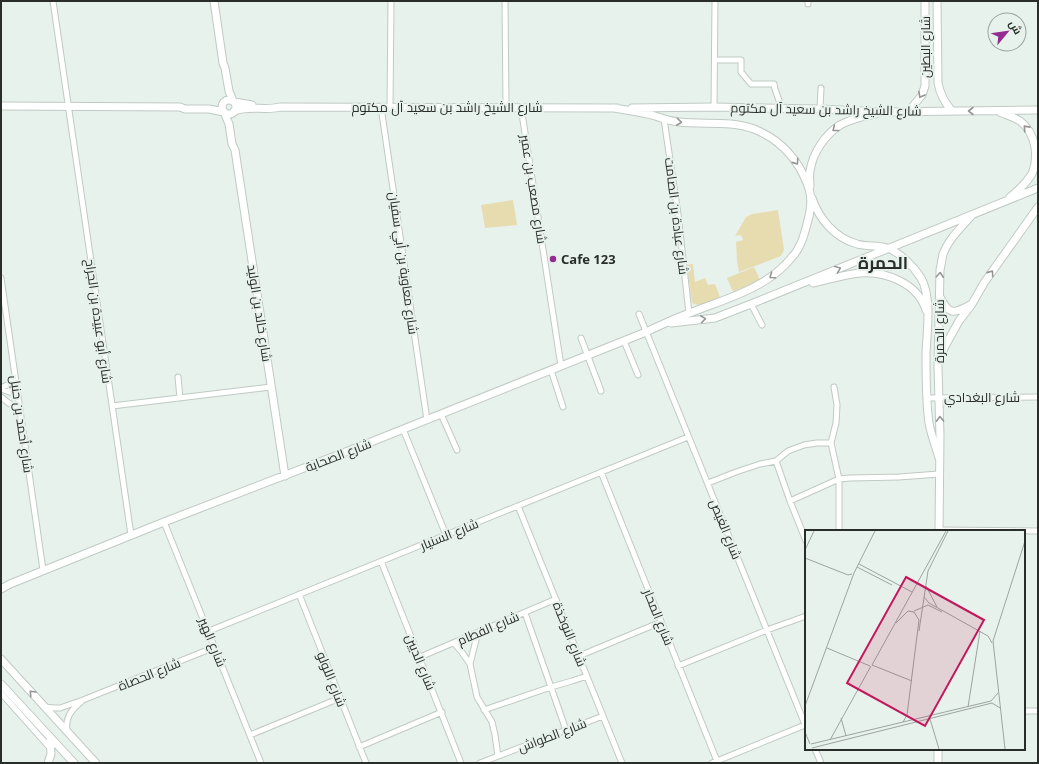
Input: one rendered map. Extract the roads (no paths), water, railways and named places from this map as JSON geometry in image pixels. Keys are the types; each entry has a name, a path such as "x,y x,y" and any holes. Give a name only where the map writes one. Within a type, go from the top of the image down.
{"street":[{"name":"شارع أبو عبيدة بن الجراح","path":"53,1 131,535"},
{"path":"1,106 180,107 209,109 228,114 234,112 236,106 229,92 223,63 214,1"},
{"path":"390,107 391,1"},
{"path":"505,1 506,107"},
{"path":"714,107 715,1"},
{"name":"شارع البطين","path":"909,111 922,95 925,86 926,1"},
{"name":"شارع البطين","path":"937,1 938,83 944,101 952,111"},
{"path":"715,60 741,60 740,72 751,84 774,84 782,109"},
{"path":"223,63 224,101 222,107 224,112"},
{"path":"820,109 821,88"},
{"path":"180,107 186,105 212,105 229,100 234,101"},
{"name":"شارع الشيخ راشد بن سعيد آل مكتوم","path":"234,101 280,107"},
{"name":"شارع الشيخ راشد بن سعيد آل مكتوم","path":"234,112 248,108 280,107 714,107 884,112 1038,110"},
{"name":"شارع معاوية بن أبي سفيان","path":"381,107 427,420"},
{"name":"شارع مصعب بن عمير","path":"522,107 561,366"},
{"path":"664,119 659,113 665,107"},
{"name":"شارع الشيخ راشد بن سعيد آل مكتوم","path":"614,108 679,122 739,125 754,129 769,136 784,147 794,158 801,169 810,192 811,211 799,248 789,262 769,279 756,286 665,324"},
{"path":"997,110 1020,121 1034,138 1037,149 1037,161 1032,174 1017,192 1000,204"},
{"name":"شارع خالد بن الوليد","path":"224,112 229,124 232,144 235,150 285,476"},
{"name":"شارع خالد بن الوليد","path":"234,112 235,150"},
{"path":"884,112 841,124 830,133 820,144 813,157 810,171 810,192 820,216 831,229 843,238 856,244 887,248"},
{"name":"شارع عبادة بن الصامت","path":"664,119 678,214 689,313"},
{"path":"665,324 715,318 1038,188"},
{"path":"938,367 944,348 959,322 972,304 984,283 1038,207"},
{"name":"شارع الحمرة","path":"939,530 940,436 938,367 940,270 943,255 948,244 955,233 973,214"},
{"name":"شارع الحمرة","path":"887,248 911,265 922,279 926,291 928,314 926,362 929,425 939,458"},
{"path":"792,288 854,273 875,272 891,276 906,284 924,303 928,314"},
{"name":"شارع أحمد بن حنبل","path":"1,278 43,570"},
{"path":"939,296 943,304 953,312 959,311 972,304"},
{"path":"751,304 762,325"},
{"name":"شارع الغيص","path":"639,314 805,724"},
{"name":"شارع الصحابة","path":"1,589 43,570 427,420 665,324"},
{"path":"1,328 8,327"},
{"path":"581,338 601,390"},
{"path":"624,341 638,375"},
{"path":"551,370 563,407"},
{"path":"178,377 180,398"},
{"path":"1,389 16,378"},
{"path":"112,406 271,387"},
{"path":"834,387 837,405 836,423 831,443 839,479 839,530"},
{"path":"1,389 18,395"},
{"path":"1,397 10,404 20,408"},
{"name":"شارع البغدادي","path":"927,398 1038,397"},
{"path":"441,414 457,450"},
{"path":"403,429 446,535"},
{"name":"شارع السنيار","path":"209,631 688,437"},
{"path":"708,483 760,464 776,461 788,451 804,445 831,443"},
{"path":"776,461 805,538"},
{"name":"شارع المحار","path":"601,472 661,622 714,762"},
{"path":"790,501 839,479 939,474"},
{"name":"شارع النوخذة","path":"518,506 622,763"},
{"name":"شارع الهير","path":"164,522 261,763"},
{"path":"1025,531 1038,531"},
{"name":"شارع الديين","path":"381,561 461,763"},
{"name":"شارع الصحابة","path":"1,585 10,584"},
{"name":"شارع اللولو","path":"298,594 366,763"},
{"name":"شارع الفطام","path":"420,657 556,599"},
{"path":"525,613 566,730"},
{"path":"678,666 805,616"},
{"path":"579,656 661,622"},
{"path":"470,664 478,632"},
{"path":"454,643 470,664 477,697 492,722 496,735 498,756"},
{"name":"شارع الحصاة","path":"44,706 60,708 215,647"},
{"path":"1,659 96,763"},
{"path":"484,710 551,686 587,676"},
{"path":"1,684 74,763"},
{"path":"1,693 51,749"},
{"path":"250,734 340,698"},
{"name":"شارع الحصاة","path":"67,732 69,714 83,700"},
{"path":"1025,711 1038,711"},
{"path":"359,747 442,712"},
{"name":"شارع الطواش","path":"480,763 603,716"},
{"path":"714,762 805,726"},
{"path":"48,763 51,749 50,737"},
{"path":"815,750 821,763"},
{"path":"938,750 938,763"}],"place":[{"name":"Cafe 123","path":"553,259"}],"district":[{"name":"الحمرة","path":"883,263"}]}
